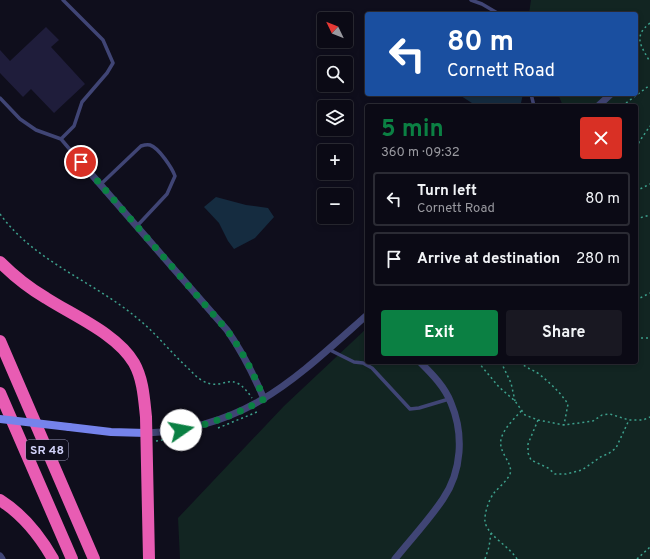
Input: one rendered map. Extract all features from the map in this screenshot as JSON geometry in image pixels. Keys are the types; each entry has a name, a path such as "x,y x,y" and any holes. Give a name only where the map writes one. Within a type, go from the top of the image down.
{"highway":[{"path":"0,262 26,285 114,340 129,355 135,364 141,379 144,395 149,559"},
{"name":"SR 48","path":"0,341 94,559"},
{"name":"SR 48","path":"0,393 72,559"},
{"path":"0,500 18,513 29,525 53,559"}],"street":[{"path":"600,104 609,96"},
{"path":"72,152 227,330 253,371 264,399"},
{"path":"0,419 111,432 146,434 181,430 207,424 242,411 264,399 292,380 365,317"},
{"path":"395,559 443,499 454,476 459,452 459,429 449,399 436,378 422,364"}],"lane":[{"path":"61,139 74,126 82,102 107,73 113,63 103,40 63,0"},
{"path":"471,0 482,4 496,12"},
{"path":"0,98 20,120 36,130 61,139 72,152"},
{"path":"100,185 140,146 148,144 154,147 172,168 175,176 167,194 137,226"},
{"path":"328,349 354,362 363,363 372,368 410,409 419,408 449,399"}],"path":[{"path":"650,23 641,33 639,40 650,62"},
{"path":"638,95 650,85"},
{"path":"625,104 637,96"},
{"path":"638,147 639,142 650,126"},
{"path":"638,190 650,184"},
{"path":"638,218 650,215"},
{"path":"638,299 650,293"},
{"path":"638,338 650,338"},
{"path":"480,364 499,387 515,401 526,415 538,420 564,425 593,421 602,415 610,414 629,420 643,420 650,417"},
{"path":"502,364 511,383 515,401"},
{"path":"522,364 526,368 538,373 561,393 568,404 564,425"},
{"path":"517,559 514,553 491,533 485,522 486,510 493,495 509,475 511,467 501,450 502,435 522,410"},
{"path":"538,420 528,444 528,453 531,460 548,468 555,474 566,474 582,470 602,456 608,454 616,448 629,420"},
{"path":"485,559 491,533"},
{"path":"637,559 650,547"},
{"path":"513,559 514,553"}],"green space":[{"path":"531,0 650,0 650,559 180,559 178,518 284,406 365,330 365,364 638,364 638,104 562,104 559,96 638,96 638,12 529,12"}],"water":[{"path":"461,96 523,96 521,103 519,104 473,104"},
{"path":"216,197 246,205 268,208 274,217 255,238 234,249 219,223 204,207"}],"building":[{"path":"46,27 59,40 51,47 85,84 54,113 31,89 23,97 0,73 0,50 10,61"}],"route":[{"path":"81,162 227,330 253,371 264,399 232,415 207,424 181,430"}]}
